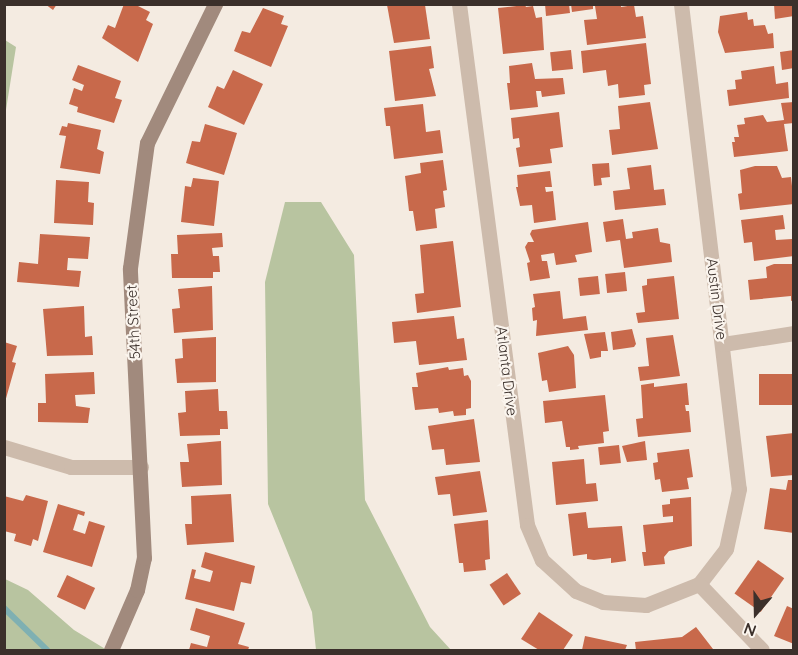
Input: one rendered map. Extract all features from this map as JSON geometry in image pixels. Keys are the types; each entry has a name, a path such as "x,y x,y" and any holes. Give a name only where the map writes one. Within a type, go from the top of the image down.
{"street":[{"name":"54th Street","path":"111,651 137,590 144,558 130,268 147,143 215,4"},
{"name":"Atlanta Drive","path":"459,4 527,525 542,560 576,591 603,602 646,605 699,584"},
{"name":"Austin Drive","path":"681,4 739,489 726,549 699,584"},
{"path":"723,344 794,333"},
{"path":"4,447 71,467 141,467"},
{"path":"699,584 762,651"}],"green space":[{"path":"5,40 16,47 5,116"},
{"path":"285,202 321,202 354,255 365,500 430,627 451,650 316,650 312,612 268,504 265,282"},
{"path":"5,579 28,590 74,630 107,650 5,650"}],"building":[{"path":"45,4 57,4 53,10"},
{"path":"124,4 134,4 150,12 146,20 153,24 138,62 102,38 108,25 115,28"},
{"path":"545,4 569,4 570,13 546,16"},
{"path":"571,4 593,4 593,9 572,12"},
{"path":"621,4 621,7 634,5 636,17 643,16 646,38 587,45 584,20 597,19 595,6"},
{"path":"774,4 794,4 794,16 775,19"},
{"path":"387,5 425,5 430,39 394,43"},
{"path":"525,5 526,7 533,6 536,18 542,17 544,50 503,54 498,8"},
{"path":"263,8 284,16 281,24 288,26 271,67 234,51 242,31 250,33"},
{"path":"747,12 748,20 753,19 754,26 765,25 768,34 773,33 774,48 725,53 718,32 720,16"},
{"path":"646,43 651,84 644,85 645,95 619,98 618,84 608,86 606,70 583,73 581,51"},
{"path":"431,46 434,68 429,69 436,96 395,101 389,51"},
{"path":"571,50 573,69 552,71 550,52"},
{"path":"794,50 794,68 782,70 780,52"},
{"path":"532,63 535,79 563,78 565,94 542,97 541,91 536,91 538,107 510,110 507,83 510,83 509,66"},
{"path":"78,65 121,81 115,98 122,100 114,123 77,112 78,107 69,104 74,88 82,91 84,85 72,80"},
{"path":"774,66 776,84 788,82 789,98 729,106 727,90 736,89 735,80 742,79 741,71"},
{"path":"233,70 263,84 244,125 208,107 217,86 224,89"},
{"path":"650,102 658,149 612,155 609,130 620,129 618,106"},
{"path":"794,102 794,123 784,124 788,151 734,157 732,142 735,142 734,137 739,137 737,125 745,124 744,118 763,115 767,122 784,120 781,103"},
{"path":"423,104 426,132 440,130 443,153 394,159 390,126 386,126 384,108"},
{"path":"559,112 563,147 550,149 552,163 519,167 516,148 520,147 519,138 513,139 511,118"},
{"path":"68,123 101,130 97,149 104,152 100,174 60,168 66,136 59,135 62,126 67,127"},
{"path":"205,124 237,133 224,175 186,163 192,141 200,142"},
{"path":"443,160 447,190 443,191 445,207 435,209 437,228 416,231 413,211 409,211 405,176 421,173 420,163"},
{"path":"609,163 610,177 601,178 602,185 594,186 592,164"},
{"path":"651,165 654,190 664,189 666,205 615,210 613,191 630,189 627,168"},
{"path":"755,166 777,166 782,178 791,177 794,204 740,210 738,194 742,193 740,170"},
{"path":"550,171 552,187 545,187 546,192 553,191 556,220 534,223 532,205 520,206 516,187 518,187 517,175"},
{"path":"193,178 219,181 214,226 181,222 185,186 191,187"},
{"path":"56,180 89,182 88,202 94,203 93,225 54,223"},
{"path":"783,215 785,229 775,230 776,240 792,239 794,256 754,261 752,242 744,243 741,220"},
{"path":"623,219 626,239 633,238 632,232 658,228 660,242 670,244 672,262 624,268 620,240 606,242 603,222"},
{"path":"588,222 592,252 575,255 577,262 556,265 554,253 541,255 542,261 547,261 550,278 530,281 527,263 530,262 525,247 528,242 534,242 530,234 532,230"},
{"path":"222,233 223,247 212,248 213,256 219,256 220,272 213,272 213,278 172,278 171,254 178,254 177,235"},
{"path":"40,234 90,237 88,259 68,258 67,270 81,271 79,287 17,282 19,262 38,264"},
{"path":"453,241 461,307 417,313 415,294 424,293 420,245"},
{"path":"774,264 794,264 794,300 791,301 791,296 750,300 748,280 767,278 766,267"},
{"path":"625,272 627,291 607,293 605,274"},
{"path":"598,276 600,294 580,296 578,278"},
{"path":"674,276 679,319 638,323 636,313 645,312 642,286 647,285 647,279"},
{"path":"212,286 213,330 174,333 172,309 180,308 178,289"},
{"path":"560,291 563,319 586,316 588,330 536,336 537,320 533,321 532,308 535,307 533,294"},
{"path":"84,306 85,337 92,336 93,355 47,356 43,309"},
{"path":"454,316 457,339 464,338 467,360 419,365 416,341 394,343 392,322"},
{"path":"632,329 636,344 634,347 613,350 611,332"},
{"path":"605,332 608,351 601,351 601,357 590,359 584,334"},
{"path":"673,335 680,376 640,381 638,367 649,366 646,338"},
{"path":"216,337 216,382 177,383 175,359 183,358 182,339"},
{"path":"4,342 17,346 12,362 16,363 5,402"},
{"path":"568,346 574,355 576,388 549,392 547,380 542,381 538,353"},
{"path":"448,367 449,370 463,368 464,376 468,375 471,381 471,408 466,409 466,415 454,416 453,411 439,413 438,408 415,410 412,387 418,387 416,373"},
{"path":"94,372 95,394 75,395 76,406 90,408 88,423 38,422 38,403 46,403 45,374"},
{"path":"759,374 794,374 794,405 759,405"},
{"path":"654,383 654,387 687,383 689,405 685,405 686,411 689,411 691,432 638,437 636,419 643,418 641,385"},
{"path":"218,389 219,411 227,411 228,429 220,429 220,435 180,436 178,413 186,412 185,391"},
{"path":"605,395 609,431 603,432 604,443 578,446 579,449 570,450 570,447 566,447 562,421 545,423 543,401"},
{"path":"474,419 480,462 446,465 444,449 432,450 428,426"},
{"path":"794,433 794,475 771,477 766,436"},
{"path":"221,441 222,485 182,487 180,462 189,462 187,444"},
{"path":"645,441 647,460 627,462 622,446"},
{"path":"619,445 621,463 600,465 598,447"},
{"path":"689,449 693,477 687,478 689,489 662,492 660,479 655,480 653,463 658,462 657,453"},
{"path":"584,459 586,484 596,483 598,501 556,505 552,462"},
{"path":"480,471 487,512 453,516 450,494 438,495 435,477"},
{"path":"788,480 794,480 794,533 764,529 770,488 786,490"},
{"path":"231,494 234,542 187,545 185,524 192,524 191,496"},
{"path":"26,495 48,501 38,541 33,539 31,546 14,541 16,534 4,531 4,496 23,501"},
{"path":"691,497 692,546 669,551 664,557 665,564 644,566 642,552 646,552 643,525 673,522 673,516 663,517 662,505 670,504 670,499"},
{"path":"58,504 85,512 84,516 78,514 73,530 85,534 89,521 105,526 92,567 43,552"},
{"path":"586,512 588,528 622,526 626,561 611,563 611,558 594,560 587,559 587,554 573,556 568,514"},
{"path":"488,520 490,559 485,560 486,570 464,572 463,563 459,563 454,524"},
{"path":"205,552 255,566 251,584 241,582 234,611 185,599 192,569 196,570 194,578 210,582 213,571 201,567"},
{"path":"758,560 784,578 761,612 734,594"},
{"path":"507,573 521,594 504,605 490,585"},
{"path":"67,575 95,588 85,610 57,597"},
{"path":"787,606 794,609 794,644 774,636"},
{"path":"196,608 245,623 238,644 249,647 248,650 189,650 191,643 207,647 210,636 190,630"},
{"path":"539,612 573,635 563,650 539,650 521,639"},
{"path":"696,627 713,649 636,650 635,642 682,637"},
{"path":"585,636 627,645 625,650 582,650"}],"waterway":[{"path":"4,608 47,650"}]}
